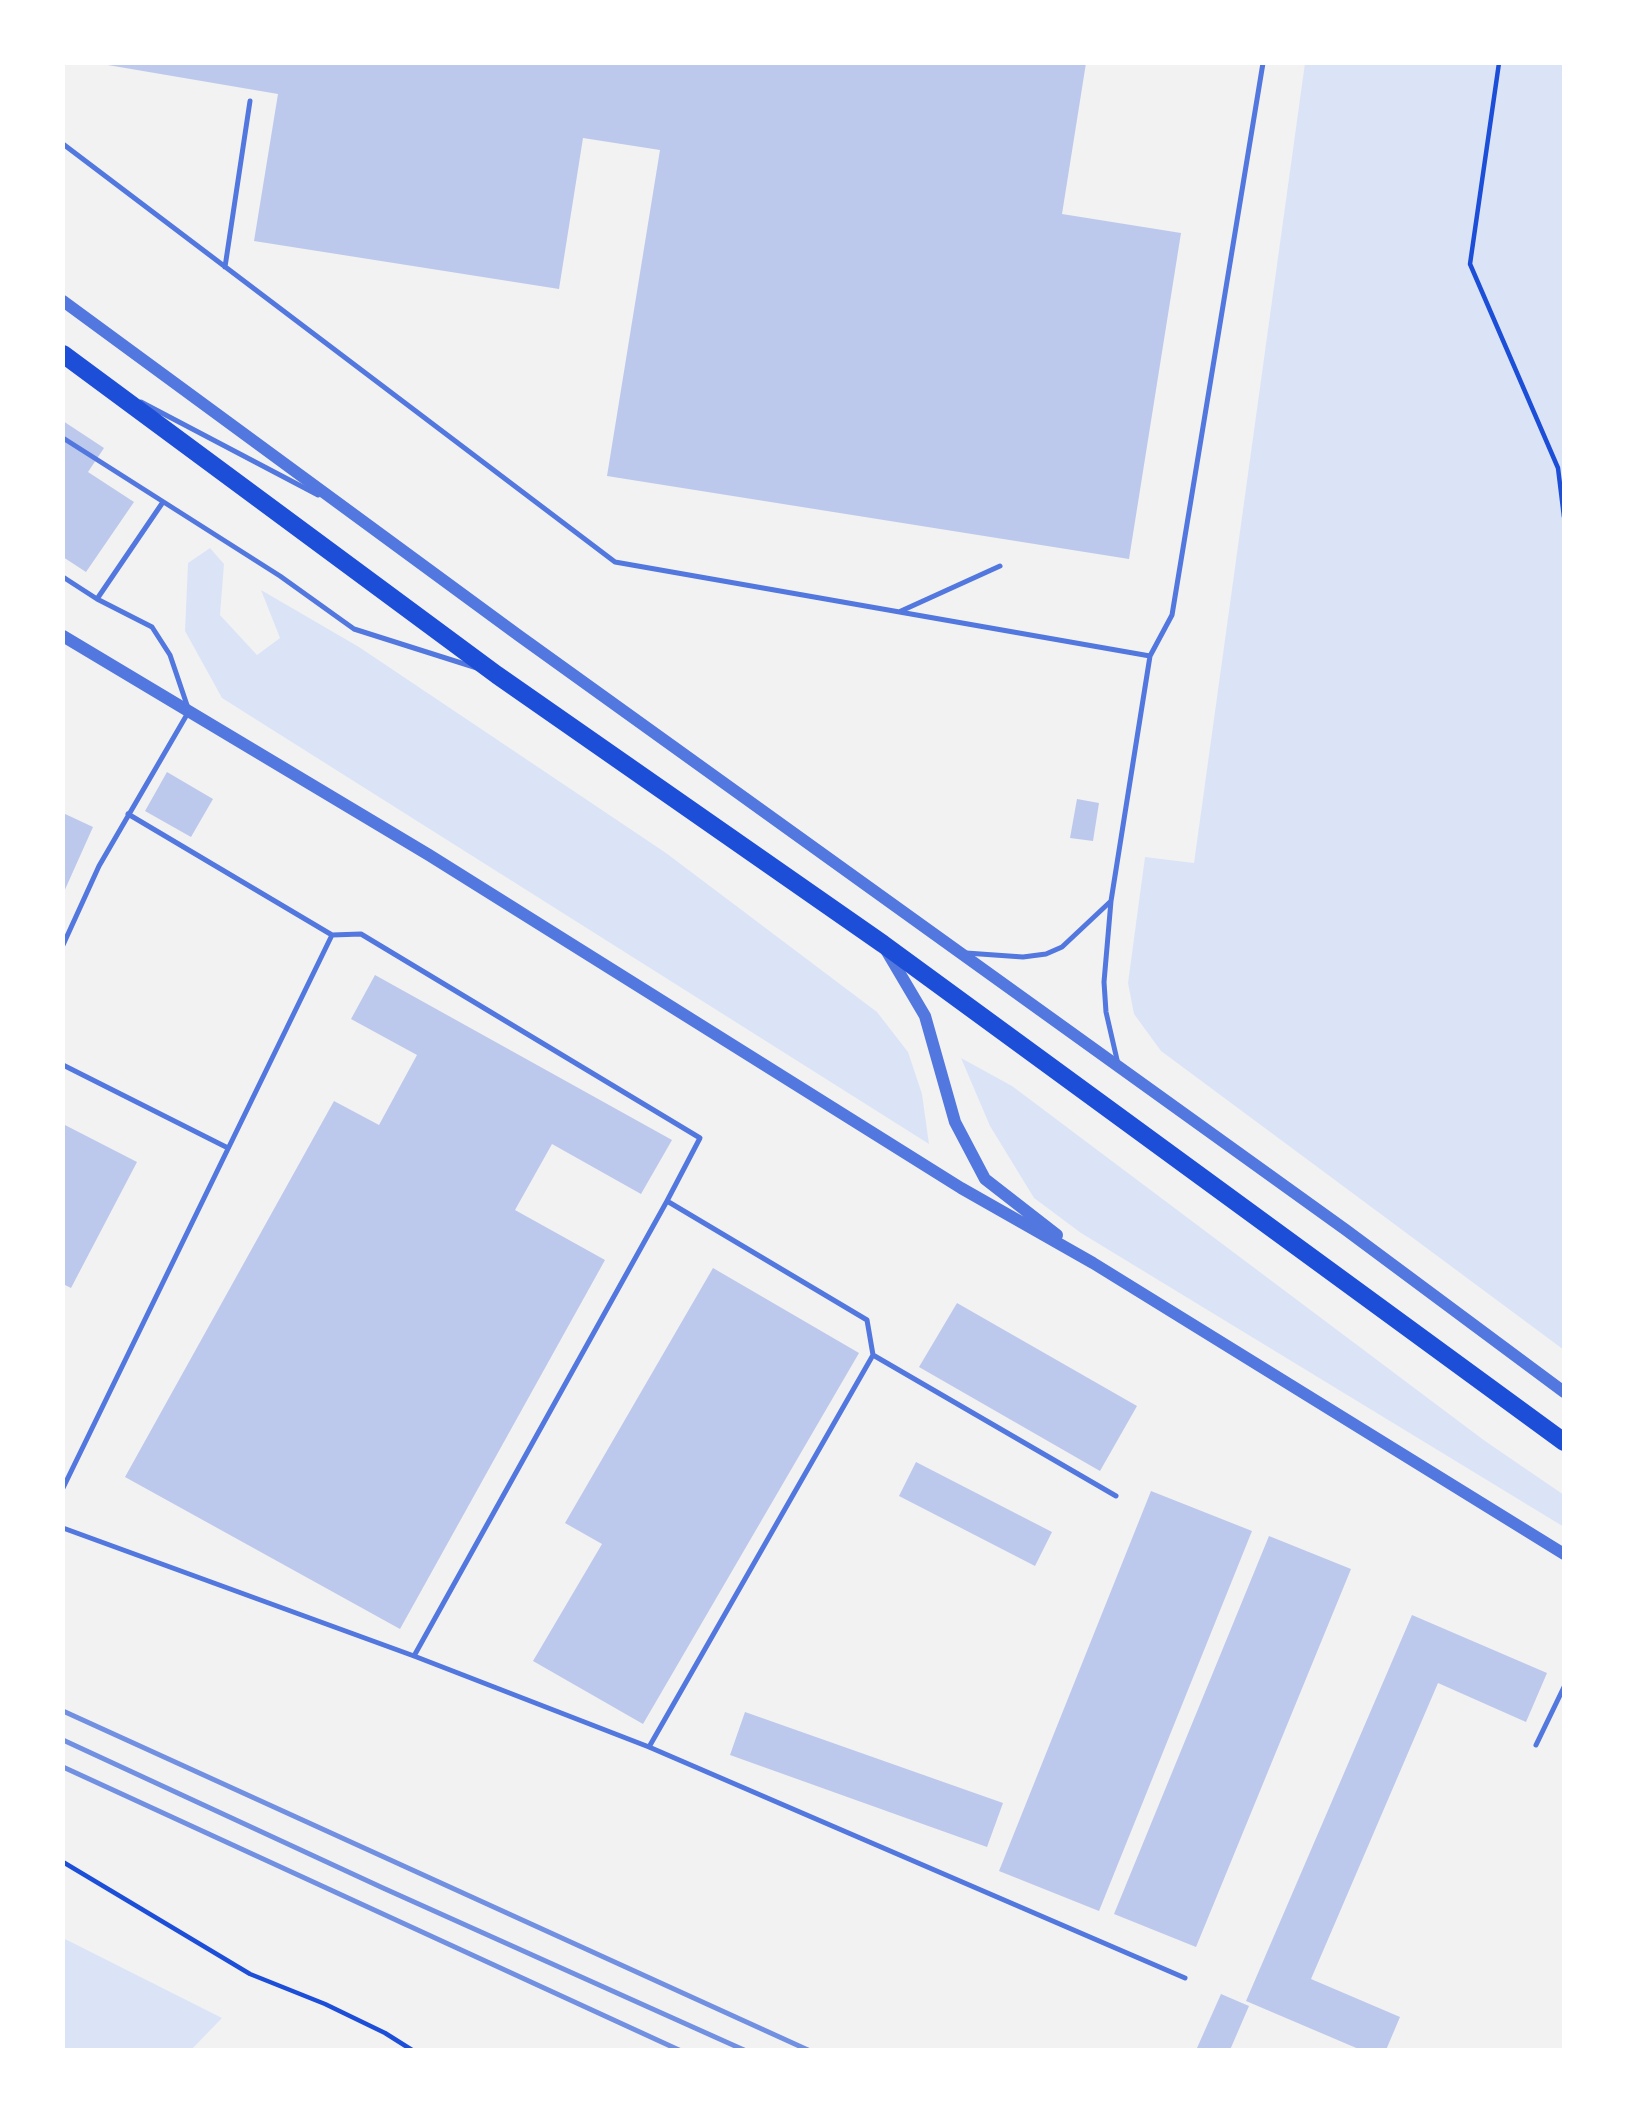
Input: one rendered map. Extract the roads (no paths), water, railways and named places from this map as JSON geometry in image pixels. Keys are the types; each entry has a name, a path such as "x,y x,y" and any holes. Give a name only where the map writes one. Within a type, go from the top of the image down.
{"main road":[{"path":"63,354 497,675 883,944 1564,1442"}],"street":[{"path":"63,301 349,511 1346,1230 1564,1392"},
{"path":"63,636 441,862 961,1188 1093,1263 1564,1554"},
{"path":"883,944 925,1016 955,1122 985,1179 1093,1263"}],"lane":[{"path":"1118,1067 1106,1013 1104,982 1111,901 1150,656 1172,615 1263,63"},
{"path":"225,267 250,102"},
{"path":"63,144 615,562 1150,656"},
{"path":"104,384 349,511"},
{"path":"63,438 280,576 354,629 497,675"},
{"path":"97,599 163,502"},
{"path":"899,612 1000,566"},
{"path":"63,577 97,599 152,627 170,655 189,711 99,866 63,945"},
{"path":"128,814 332,935 361,934 700,1138 414,1656"},
{"path":"960,953 1023,957 1046,954 1062,947 1111,901"},
{"path":"63,1488 332,935"},
{"path":"63,1065 228,1149"},
{"path":"649,1747 873,1355 867,1320 667,1201"},
{"path":"873,1355 1116,1496"},
{"path":"63,1528 414,1656 649,1747 1185,1978"},
{"path":"1536,1745 1564,1687"}],"railway":[{"path":"63,1711 808,2050"},
{"path":"63,1740 383,1888 744,2050"},
{"path":"63,1767 679,2050"}]}
